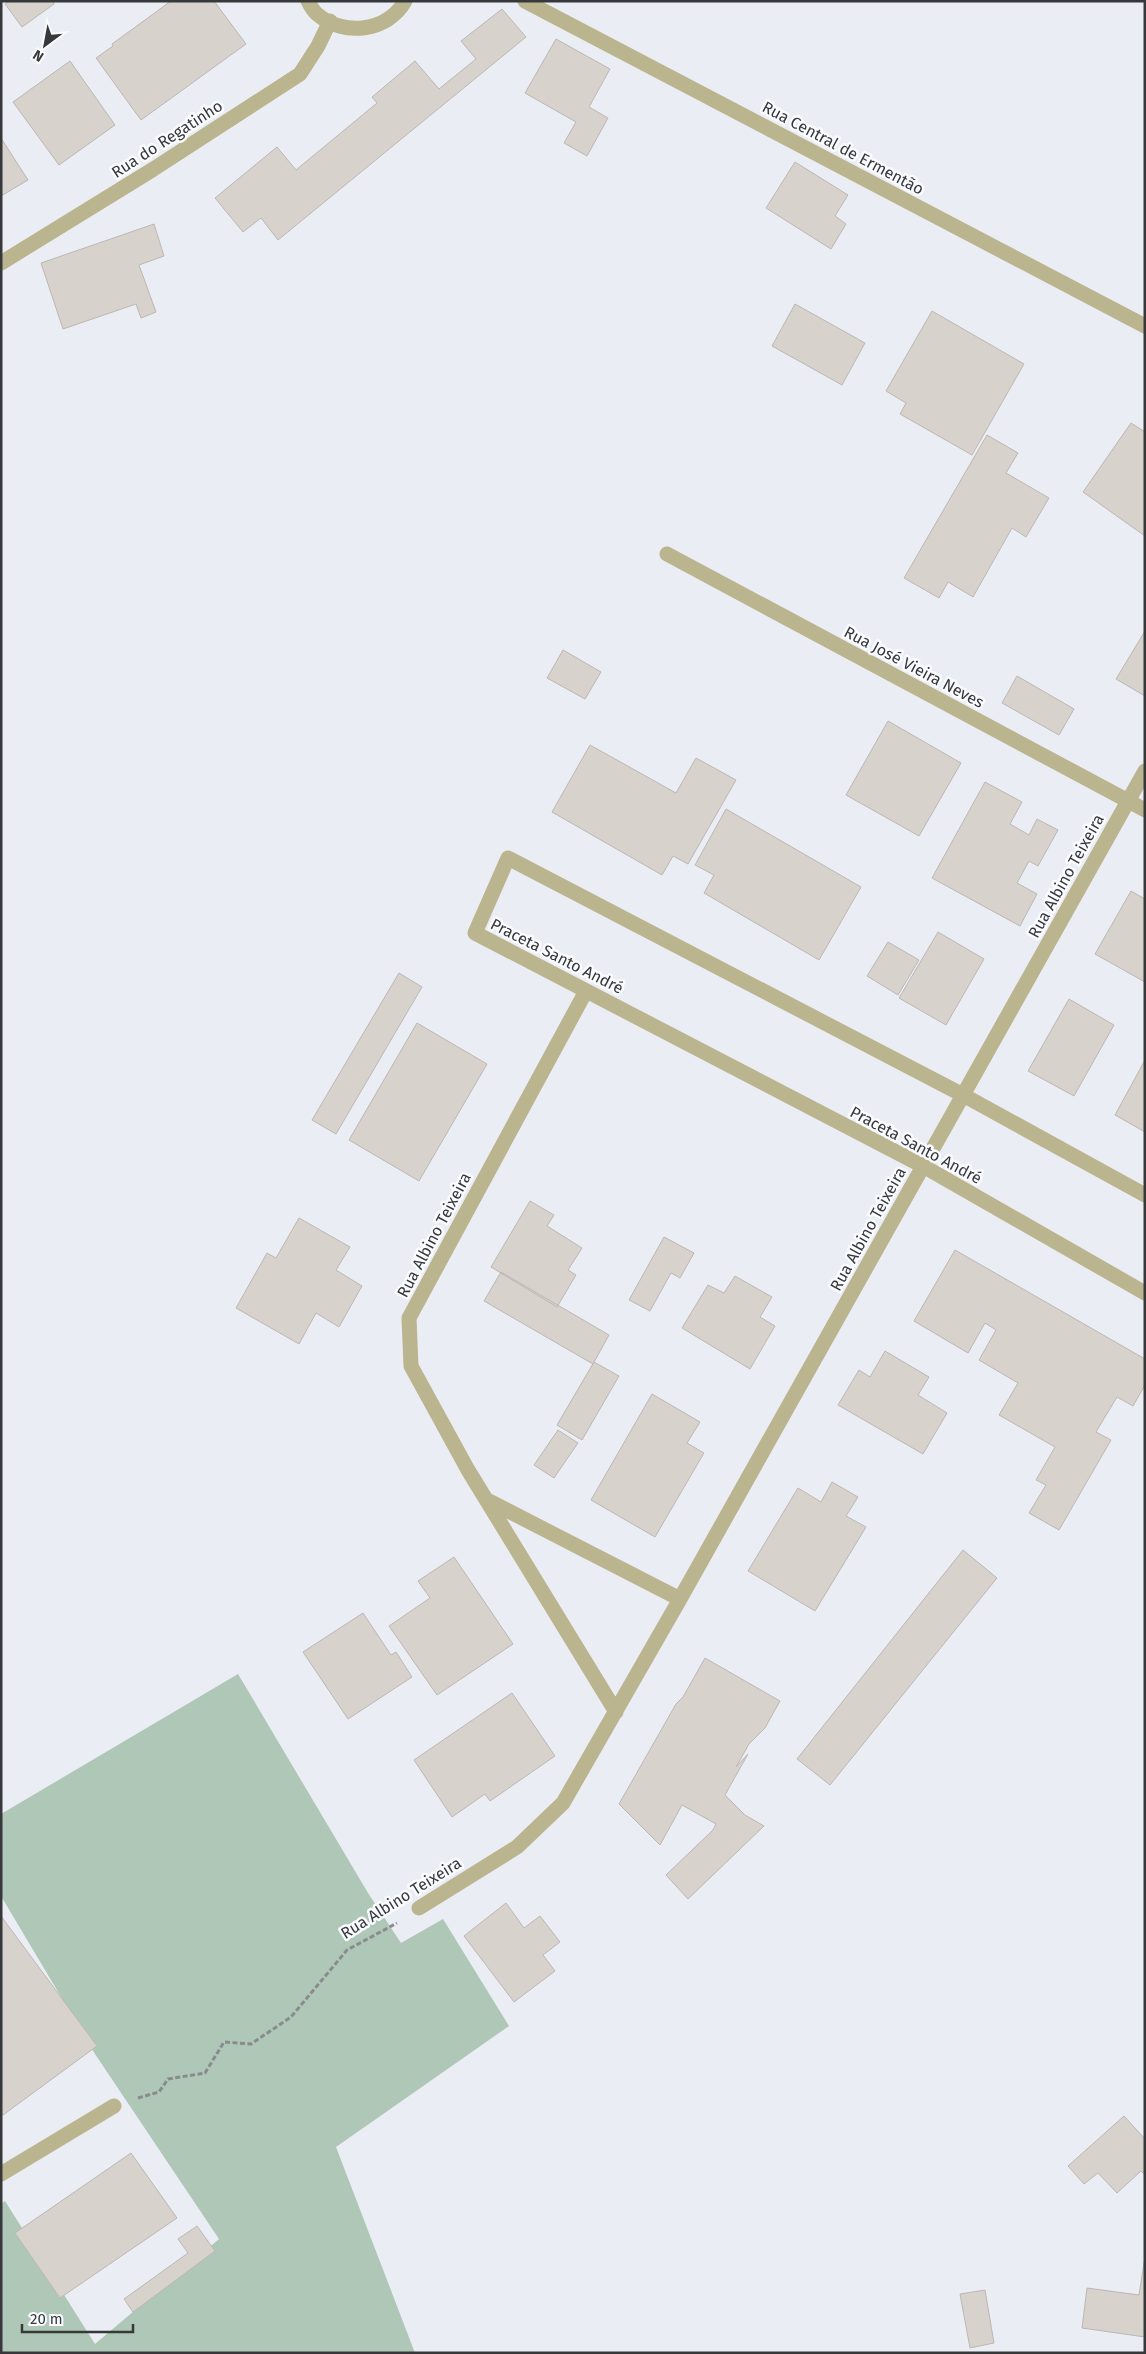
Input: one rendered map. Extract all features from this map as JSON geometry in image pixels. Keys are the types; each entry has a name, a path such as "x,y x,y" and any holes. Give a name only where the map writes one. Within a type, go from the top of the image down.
{"street":[{"path":"308,1 317,14 339,27 358,30 383,23 401,9 406,1"},
{"name":"Rua Central de Ermentão","path":"525,1 1145,326"},
{"name":"Rua do Regatinho","path":"1,263 135,181 300,74 318,46 330,21"},
{"name":"Rua José Vieira Neves","path":"667,554 1145,810"},
{"name":"Rua Albino Teixeira","path":"419,1908 517,1847 563,1804 680,1600 1145,771"},
{"name":"Praceta Santo André","path":"1145,1195 963,1095 508,858 475,933 923,1166 1145,1293"},
{"name":"Rua Albino Teixeira","path":"586,991 409,1318 411,1366 487,1500 616,1712"},
{"path":"487,1500 680,1600"},
{"path":"1,2174 114,2106"}],"path":[{"name":"Rua Albino Teixeira","path":"114,2106 159,2092 168,2079 205,2074 224,2042 251,2044 291,2017 326,1978 347,1950 400,1922 419,1908"}],"green space":[{"path":"238,1674 368,1893 401,1943 443,1919 509,2026 336,2147 415,2353 1,2353 1,2204 5,2201 95,2344 219,2239 95,2054 1,1896 1,1814"}],"building":[{"path":"10,1 53,1 54,4 22,27 5,4"},
{"path":"171,1 214,1 246,44 141,120 96,58"},
{"path":"502,9 526,37 278,240 261,218 243,232 215,198 277,147 296,170 377,103 372,97 415,61 439,89 476,59 461,41"},
{"path":"556,39 610,69 589,107 608,118 587,156 564,143 576,122 525,93"},
{"path":"70,61 115,125 59,165 13,102"},
{"path":"1,138 28,180 1,196"},
{"path":"795,162 848,195 835,216 846,224 831,249 766,208"},
{"path":"154,224 164,256 139,265 156,312 141,318 136,304 63,329 41,263"},
{"path":"795,304 865,343 842,385 772,346"},
{"path":"932,311 1024,364 972,455 900,414 906,403 886,391"},
{"path":"1131,423 1145,432 1145,536 1083,492"},
{"path":"987,435 1018,453 1006,473 1049,498 1026,537 1012,528 973,597 948,582 939,598 904,578"},
{"path":"1145,631 1145,696 1116,679"},
{"path":"563,650 601,672 585,699 547,678"},
{"path":"1017,676 1074,709 1059,735 1002,703"},
{"path":"888,721 961,763 919,836 846,795"},
{"path":"590,745 676,793 696,758 736,780 688,864 673,856 662,875 552,812"},
{"path":"985,782 1022,802 1010,824 1029,835 1037,819 1058,830 1038,866 1029,861 1017,883 1037,894 1020,926 932,878"},
{"path":"726,809 861,887 819,960 704,893 714,875 695,865"},
{"path":"1131,891 1145,899 1145,982 1095,954"},
{"path":"938,932 984,959 946,1025 899,998"},
{"path":"888,942 919,960 898,995 867,976"},
{"path":"399,973 422,987 336,1134 312,1120"},
{"path":"1069,999 1114,1025 1074,1096 1028,1071"},
{"path":"417,1023 487,1064 419,1181 349,1140"},
{"path":"1145,1060 1145,1132 1115,1115"},
{"path":"530,1201 554,1215 547,1226 582,1248 568,1270 576,1275 557,1307 491,1267"},
{"path":"299,1218 350,1247 336,1270 362,1286 339,1327 316,1313 299,1344 236,1308 267,1253 276,1258"},
{"path":"664,1237 694,1253 680,1278 671,1273 650,1311 629,1300"},
{"path":"955,1250 1145,1359 1145,1385 1133,1406 1117,1397 1096,1432 1111,1440 1059,1530 1029,1513 1046,1485 1036,1480 1055,1447 999,1415 1018,1383 979,1360 996,1330 985,1323 968,1353 914,1321"},
{"path":"501,1272 609,1335 593,1364 484,1301"},
{"path":"735,1276 772,1297 760,1317 775,1326 750,1369 682,1328 708,1285 724,1293"},
{"path":"885,1351 929,1377 918,1395 947,1413 923,1454 838,1405 859,1370 870,1377"},
{"path":"594,1362 619,1376 582,1440 557,1425"},
{"path":"652,1394 700,1422 687,1443 704,1453 655,1537 591,1500"},
{"path":"558,1430 578,1443 554,1478 534,1465"},
{"path":"832,1482 858,1497 846,1516 866,1527 815,1611 748,1571 798,1488 821,1502"},
{"path":"963,1550 997,1578 830,1785 797,1759"},
{"path":"454,1557 513,1644 437,1695 389,1626 430,1598 418,1581"},
{"path":"363,1613 391,1655 396,1652 412,1677 348,1719 303,1652"},
{"path":"705,1658 780,1701 765,1728 749,1744 736,1767 748,1754 725,1795 745,1815 764,1826 688,1899 666,1875 713,1830 716,1824 682,1805 660,1845 619,1804 676,1704 683,1697"},
{"path":"512,1693 555,1756 490,1801 485,1794 452,1817 414,1760"},
{"path":"506,1903 524,1928 540,1916 560,1942 543,1955 555,1971 514,2002 464,1936"},
{"path":"1,1916 97,2046 3,2115 1,2113"},
{"path":"1124,2116 1145,2139 1145,2175 1141,2171 1117,2193 1098,2173 1084,2184 1068,2166"},
{"path":"131,2153 177,2218 60,2298 15,2233"},
{"path":"197,2226 215,2251 133,2312 124,2299 188,2253 178,2239"},
{"path":"1145,2257 1145,2337 1082,2328 1087,2288 1139,2295"},
{"path":"985,2290 994,2343 970,2348 960,2294"}]}
